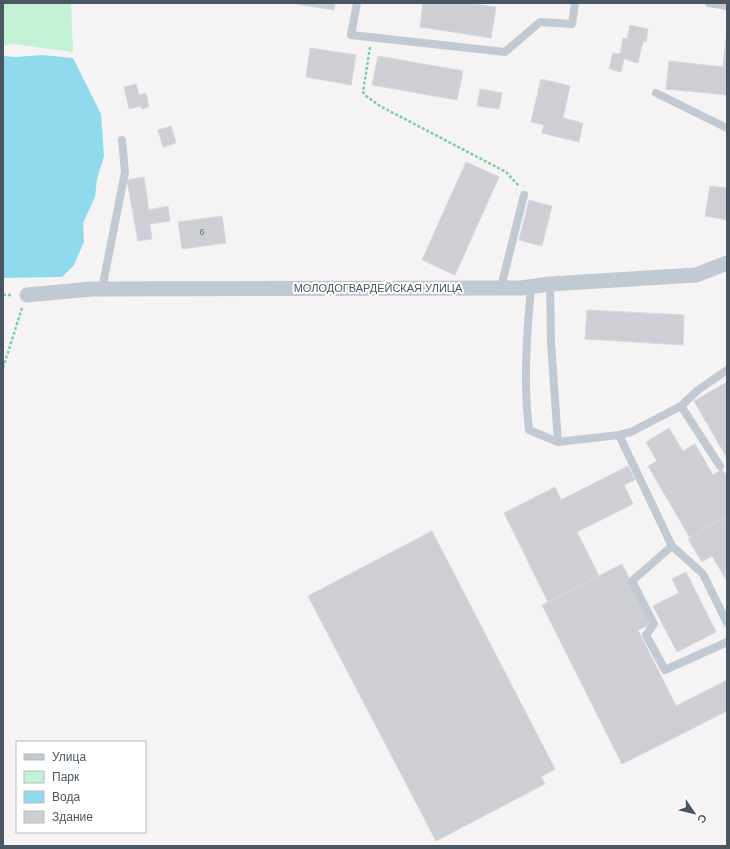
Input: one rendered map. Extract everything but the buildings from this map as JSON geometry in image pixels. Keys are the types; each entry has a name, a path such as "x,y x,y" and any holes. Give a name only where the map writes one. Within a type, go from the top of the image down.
{"street":[{"name":"МОЛОДОГВАРДЕЙСКАЯ УЛИЦА","path":"26,295 102,289 531,286 696,275 727,263"}],"lane":[{"path":"357,3 351,35 505,52 540,22 572,24 575,3"},
{"path":"709,3 727,6"},
{"path":"656,93 727,128"},
{"path":"102,289 125,172 122,140"},
{"path":"501,287 524,195"},
{"path":"550,284 551,343 557,404 558,442"},
{"path":"531,286 526,344 526,410 529,430 558,442 619,435 631,432 682,406 698,390 727,370"},
{"path":"682,406 720,466"},
{"path":"619,435 672,546 704,574 727,623"},
{"path":"672,546 632,581 654,624 646,635 665,670 727,642"}],"path":[{"path":"371,37 363,92 366,96 380,106 506,172 516,182 524,195"},
{"path":"3,368 26,295"}],"green space":[{"path":"3,3 71,3 73,52 13,44 3,45"}],"water":[{"path":"42,55 73,58 101,114 104,156 97,179 95,197 83,223 84,242 74,265 62,277 3,278 3,56 16,57"}]}
